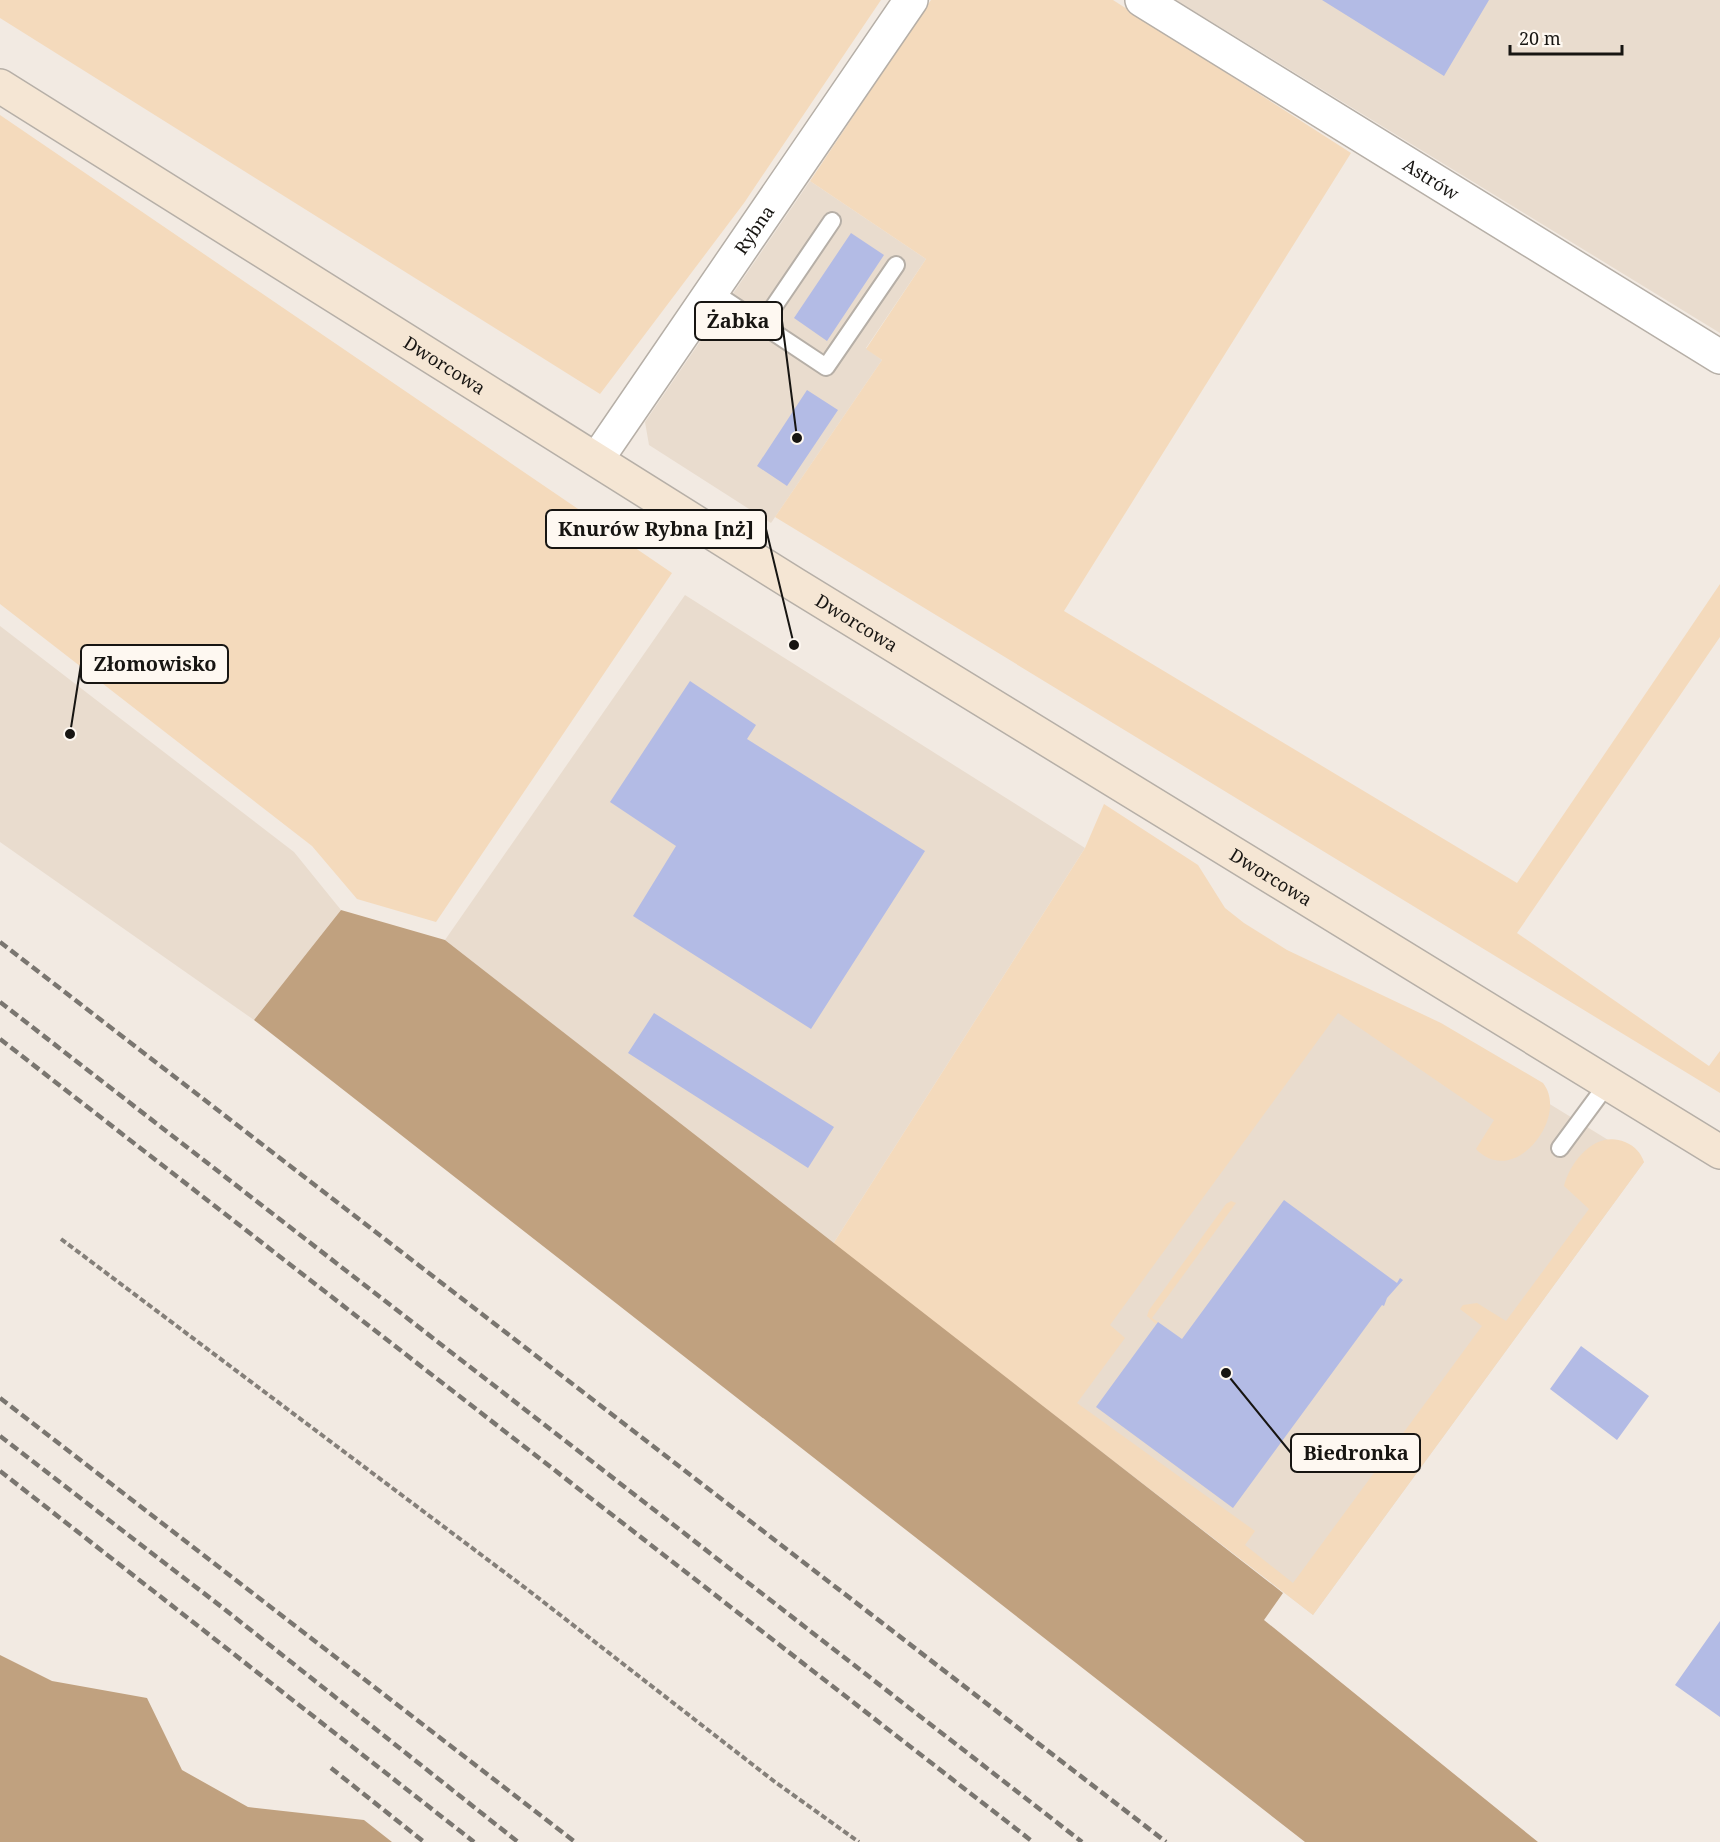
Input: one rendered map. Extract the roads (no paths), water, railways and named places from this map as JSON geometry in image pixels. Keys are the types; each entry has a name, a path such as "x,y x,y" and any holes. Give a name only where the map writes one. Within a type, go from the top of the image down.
{"main road":[{"name":"Dworcowa","path":"0,86 794,584 1720,1152"}],"street":[{"name":"Rybna","path":"597,459 710,290 911,0"},
{"name":"Astrów","path":"1142,0 1720,357"}],"lane":[{"path":"762,324 832,221"},
{"path":"710,290 826,367 896,265"},
{"path":"1560,1148 1608,1083"}],"railway":[{"path":"0,942 1166,1842"},
{"path":"0,1002 1082,1842"},
{"path":"0,1039 1033,1842"},
{"path":"0,1398 575,1842"},
{"path":"0,1436 223,1608 518,1842"},
{"path":"0,1471 474,1842"},
{"path":"331,1768 424,1842"}],"place":[{"name":"Żabka","path":"797,438"},
{"name":"Knurów Rybna [nż]","path":"794,645"},
{"name":"Złomowisko","path":"70,734"},
{"name":"Biedronka","path":"1226,1373"}]}
